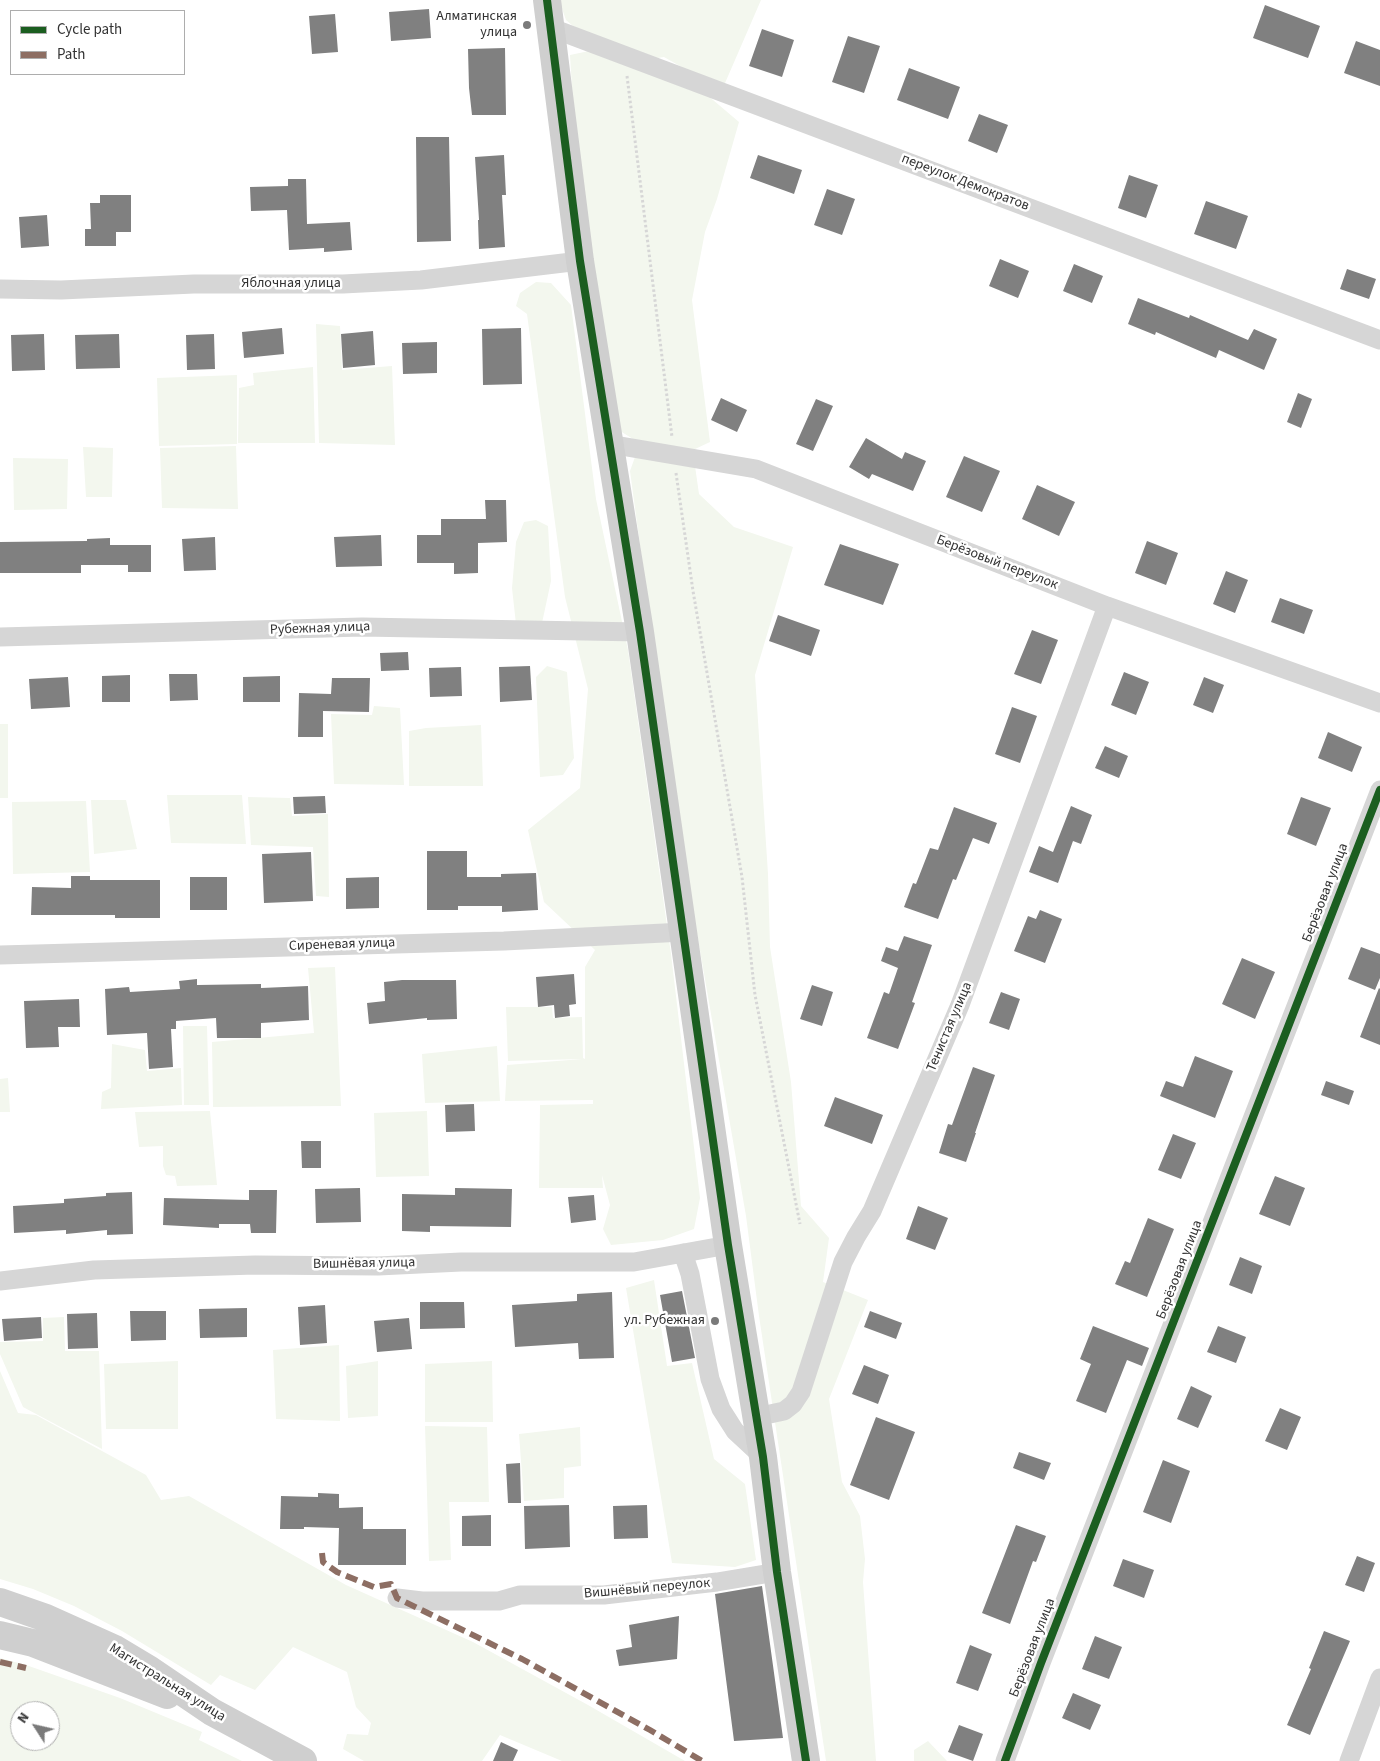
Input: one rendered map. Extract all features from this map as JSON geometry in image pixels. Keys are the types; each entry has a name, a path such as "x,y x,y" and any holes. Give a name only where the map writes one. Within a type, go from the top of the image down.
{"street":[{"path":"547,0 580,261 640,632 728,1244 763,1457 777,1572 806,1761"},
{"name":"переулок Демократов","path":"549,27 1380,340"},
{"name":"Яблочная улица","path":"0,289 61,290 194,284 343,284 421,280 580,261"},
{"name":"Берёзовый переулок","path":"609,444 756,469 1107,606 1380,703"},
{"name":"Тенистая улица","path":"756,1417 784,1411 793,1404 801,1392 843,1262 872,1211 960,1005 1107,606"},
{"name":"Рубежная улица","path":"0,637 362,627 640,632"},
{"name":"Берёзовая улица","path":"1005,1761 1040,1663 1380,790"},
{"name":"Сиреневая улица","path":"0,954 504,940 684,932"},
{"name":"Вишнёвая улица","path":"0,1281 94,1270 246,1265 378,1266 461,1262 634,1262 728,1244"},
{"path":"683,1253 690,1274 710,1379 721,1409 735,1432 763,1457"},
{"name":"Вишнёвый переулок","path":"397,1598 422,1601 499,1601 520,1595 604,1595 717,1582 777,1572"},
{"name":"Магистральная улица","path":"0,1602 46,1618 115,1649 161,1676 212,1712 303,1761"},
{"path":"0,1635 33,1643 212,1712"},
{"path":"1350,1761 1380,1678"}],"path":[{"path":"626,71 672,442"},
{"path":"675,469 693,591 742,877 755,995 800,1224"}],"shaded area":[{"path":"559,0 761,0 722,90 664,57 651,59 573,26 566,20"},
{"path":"589,51 706,94 739,122 717,199 705,232 692,300 710,442 693,450 633,439 617,429 577,171 570,55"},
{"path":"536,282 551,283 571,305 596,499 628,650 671,954 700,1198 694,1229 663,1240 611,1245 603,1229 610,1205 602,1175 603,1188 539,1188 540,1105 593,1104 593,1100 505,1101 507,1065 582,1059 508,1061 506,1007 552,1007 553,1018 582,1017 583,1058 585,1059 585,967 595,950 544,902 528,830 580,788 588,689 565,597 527,314 516,306 520,293"},
{"path":"316,324 340,326 342,370 392,366 395,445 319,443"},
{"path":"313,367 315,443 238,443 239,388 254,385 253,373"},
{"path":"237,375 237,444 159,446 157,378"},
{"path":"236,446 238,509 162,508 160,448"},
{"path":"83,447 113,448 112,497 86,497"},
{"path":"635,457 695,466 699,494 734,527 793,547 755,675 768,874 770,947 791,1082 801,1206 829,1238 823,1282 868,1300 829,1399 842,1482 860,1516 865,1559 863,1582 876,1761 826,1761 759,1316 746,1216 676,812 630,471"},
{"path":"13,458 68,459 67,509 14,510"},
{"path":"536,520 548,526 551,581 542,623 516,624 512,588 516,542 524,522"},
{"path":"547,666 567,672 574,758 563,775 540,777 536,677"},
{"path":"374,706 400,708 404,785 334,784 331,714 372,715"},
{"path":"0,724 8,724 8,798 0,798"},
{"path":"481,725 483,786 409,786 409,731 426,728"},
{"path":"167,795 242,795 246,844 171,843"},
{"path":"248,797 290,798 292,816 328,814 329,897 316,896 313,847 251,845"},
{"path":"91,800 126,800 137,849 94,854"},
{"path":"86,801 90,872 13,874 12,802"},
{"path":"335,967 341,1106 213,1107 212,1042 314,1033 308,968"},
{"path":"183,1026 207,1026 209,1105 184,1105"},
{"path":"112,1044 145,1050 147,1071 181,1068 182,1105 101,1109 102,1092 111,1088"},
{"path":"497,1046 500,1101 425,1103 422,1054"},
{"path":"8,1078 10,1112 0,1112 0,1079"},
{"path":"210,1111 217,1185 177,1186 175,1176 166,1175 163,1166 163,1146 139,1147 135,1112"},
{"path":"427,1111 429,1176 376,1177 374,1113"},
{"path":"654,1280 667,1366 692,1363 714,1459 745,1484 756,1560 735,1567 672,1563 626,1288"},
{"path":"64,1317 65,1351 99,1351 102,1449 23,1407 0,1354 0,1342 43,1341 43,1318"},
{"path":"339,1345 340,1421 276,1419 273,1350"},
{"path":"178,1361 178,1429 106,1429 104,1364"},
{"path":"378,1361 378,1416 348,1418 346,1366"},
{"path":"492,1361 493,1422 425,1422 425,1364"},
{"path":"0,1371 18,1413 36,1415 146,1475 161,1500 189,1496 346,1585 473,1642 685,1761 562,1761 500,1735 482,1761 364,1761 343,1749 347,1734 368,1735 371,1723 356,1707 347,1672 293,1647 255,1690 220,1675 211,1685 122,1631 74,1606 33,1589 0,1579"},
{"path":"425,1426 487,1427 489,1502 449,1502 451,1560 429,1561"},
{"path":"580,1427 581,1466 564,1468 564,1498 524,1501 519,1434"},
{"path":"0,1658 26,1665 120,1698 202,1732 199,1740 242,1761 0,1761"},
{"path":"928,1741 947,1761 914,1761 914,1750"}],"building":[{"path":"1265,5 1320,26 1308,58 1253,38"},
{"path":"429,9 431,38 391,41 389,12"},
{"path":"335,14 338,52 312,54 309,16"},
{"path":"762,29 794,40 782,77 749,66"},
{"path":"848,36 880,46 864,93 832,82"},
{"path":"1356,41 1380,50 1380,86 1344,73"},
{"path":"505,48 506,115 472,115 468,49"},
{"path":"909,68 960,87 948,119 897,100"},
{"path":"979,114 1008,125 997,153 968,141"},
{"path":"416,137 449,137 451,241 417,242"},
{"path":"504,155 506,195 502,195 505,247 479,249 475,157"},
{"path":"758,155 802,170 794,194 750,178"},
{"path":"1129,175 1158,185 1146,218 1118,208"},
{"path":"288,179 306,179 307,224 350,222 352,250 324,252 324,248 289,250 287,210 251,211 250,187 288,186"},
{"path":"827,189 855,199 842,235 814,225"},
{"path":"100,195 131,195 131,232 116,232 116,246 85,246 85,229 91,229 90,203 100,203"},
{"path":"1206,201 1248,216 1236,249 1194,234"},
{"path":"47,215 49,246 21,248 19,217"},
{"path":"1000,259 1029,271 1018,298 989,286"},
{"path":"1074,264 1103,276 1092,303 1063,291"},
{"path":"1347,269 1376,279 1369,299 1340,289"},
{"path":"1138,298 1189,318 1190,315 1248,340 1254,329 1277,339 1264,370 1219,350 1216,358 1156,332 1155,335 1128,324"},
{"path":"282,328 284,354 244,358 242,332"},
{"path":"521,328 522,384 483,385 482,329"},
{"path":"373,331 375,365 343,368 341,334"},
{"path":"44,334 45,370 12,371 11,335"},
{"path":"119,334 120,368 76,369 75,335"},
{"path":"214,334 215,369 187,370 186,335"},
{"path":"437,342 437,373 403,374 402,343"},
{"path":"1298,393 1312,399 1301,428 1287,422"},
{"path":"721,398 747,410 737,432 711,420"},
{"path":"816,399 833,406 813,451 796,444"},
{"path":"866,438 902,459 905,452 926,461 913,491 872,474 869,479 849,467"},
{"path":"964,456 1000,471 982,512 946,497"},
{"path":"1037,485 1075,502 1059,536 1022,519"},
{"path":"485,500 506,500 507,542 478,543 478,573 454,574 454,563 417,563 417,535 441,535 441,519 486,519"},
{"path":"381,535 382,566 336,567 334,537"},
{"path":"215,537 216,570 184,571 182,539"},
{"path":"110,538 110,545 151,545 151,572 128,572 128,565 81,565 81,573 0,573 0,542 87,541 87,539"},
{"path":"1147,541 1178,553 1166,585 1135,573"},
{"path":"840,544 899,564 883,605 824,585"},
{"path":"1226,571 1248,580 1235,613 1213,604"},
{"path":"1280,598 1313,610 1304,634 1271,622"},
{"path":"778,615 820,630 811,656 769,641"},
{"path":"1032,630 1058,640 1041,684 1014,674"},
{"path":"408,652 409,670 381,671 380,653"},
{"path":"530,666 532,700 500,702 499,667"},
{"path":"461,667 462,696 430,697 429,668"},
{"path":"1124,672 1149,682 1136,715 1111,705"},
{"path":"169,674 197,674 198,700 170,701"},
{"path":"130,675 130,702 102,702 102,676"},
{"path":"280,676 280,702 243,702 243,677"},
{"path":"68,677 70,707 31,709 29,679"},
{"path":"1204,677 1224,685 1213,713 1193,705"},
{"path":"332,678 370,678 369,712 323,711 323,737 298,737 299,693 331,694"},
{"path":"1012,707 1037,716 1020,763 995,754"},
{"path":"1328,732 1362,747 1352,772 1318,758"},
{"path":"1105,746 1128,756 1119,778 1095,768"},
{"path":"325,796 326,813 294,814 293,797"},
{"path":"1301,797 1331,808 1316,846 1287,834"},
{"path":"1071,806 1092,815 1081,844 1073,841 1058,883 1029,872 1039,846 1053,852"},
{"path":"954,807 997,823 989,844 973,838 956,880 953,879 938,919 904,907 913,883 916,884 930,848 938,850"},
{"path":"427,851 467,851 467,877 501,877 501,874 536,873 538,910 502,912 502,906 458,906 458,910 427,910"},
{"path":"311,852 313,901 264,903 262,854"},
{"path":"71,876 90,876 90,880 160,880 160,918 115,918 115,915 31,915 32,887 71,888"},
{"path":"190,877 227,877 227,910 190,910"},
{"path":"379,877 379,908 346,909 346,878"},
{"path":"1040,910 1062,919 1045,963 1014,951 1028,916 1036,919"},
{"path":"904,936 932,945 912,1002 915,1003 898,1049 867,1038 884,992 889,994 898,968 881,961 886,947 898,951"},
{"path":"1361,947 1380,954 1380,978 1375,990 1348,979"},
{"path":"1242,958 1275,972 1255,1019 1222,1004"},
{"path":"574,974 576,1004 569,1005 570,1016 555,1018 554,1005 538,1007 536,977"},
{"path":"197,979 197,985 261,984 261,988 308,986 309,1020 261,1023 261,1038 217,1038 216,1018 176,1021 176,1029 171,1029 173,1067 149,1069 147,1033 107,1035 105,989 129,987 130,992 180,989 179,981"},
{"path":"456,980 457,1019 427,1020 427,1018 369,1024 367,1003 385,1001 384,982"},
{"path":"812,985 833,992 822,1026 800,1019"},
{"path":"1380,989 1380,1045 1360,1037"},
{"path":"1001,992 1020,999 1009,1030 989,1023"},
{"path":"79,999 80,1027 58,1027 59,1047 26,1048 24,1001"},
{"path":"1195,1056 1233,1071 1215,1118 1160,1096 1166,1081 1183,1087"},
{"path":"973,1067 995,1075 966,1162 939,1153 948,1124 952,1125"},
{"path":"1326,1081 1354,1091 1349,1105 1321,1095"},
{"path":"835,1097 883,1115 872,1144 824,1126"},
{"path":"474,1104 475,1131 446,1132 445,1105"},
{"path":"1173,1134 1196,1143 1181,1179 1158,1170"},
{"path":"301,1141 321,1141 321,1168 302,1168"},
{"path":"1275,1176 1305,1188 1290,1226 1259,1214"},
{"path":"360,1188 361,1222 316,1223 315,1189"},
{"path":"455,1188 512,1189 511,1227 430,1226 430,1232 402,1231 402,1194 455,1195"},
{"path":"249,1190 277,1190 276,1233 251,1233 250,1224 219,1224 219,1228 163,1225 164,1198 249,1200"},
{"path":"132,1192 133,1234 107,1235 107,1230 66,1234 66,1230 14,1233 13,1206 64,1203 64,1199 106,1196 106,1193"},
{"path":"594,1195 596,1220 571,1223 568,1197"},
{"path":"918,1206 948,1218 935,1250 906,1239"},
{"path":"1148,1218 1174,1229 1147,1297 1115,1284 1125,1261 1130,1263"},
{"path":"1240,1257 1262,1266 1252,1294 1229,1285"},
{"path":"682,1291 695,1358 672,1362 660,1295"},
{"path":"612,1292 614,1358 579,1359 578,1343 515,1347 512,1305 577,1301 577,1294"},
{"path":"420,1302 464,1302 465,1328 420,1329"},
{"path":"325,1305 327,1343 300,1345 298,1307"},
{"path":"247,1308 247,1337 200,1338 199,1309"},
{"path":"130,1311 166,1311 166,1340 131,1341"},
{"path":"870,1311 902,1323 896,1339 864,1327"},
{"path":"97,1313 98,1348 68,1349 67,1314"},
{"path":"41,1317 42,1338 4,1341 2,1319"},
{"path":"409,1318 412,1349 377,1352 374,1321"},
{"path":"1093,1326 1149,1348 1142,1366 1127,1360 1106,1413 1076,1401 1091,1364 1080,1359"},
{"path":"1218,1326 1246,1337 1236,1363 1207,1352"},
{"path":"864,1365 889,1375 878,1404 852,1394"},
{"path":"1191,1386 1212,1396 1198,1428 1177,1419"},
{"path":"1280,1408 1301,1417 1287,1450 1265,1441"},
{"path":"876,1417 915,1432 889,1500 850,1485"},
{"path":"1019,1452 1051,1463 1044,1480 1013,1468"},
{"path":"1163,1460 1190,1471 1171,1523 1143,1512"},
{"path":"520,1463 521,1503 508,1503 506,1464"},
{"path":"318,1493 339,1494 339,1508 363,1507 363,1529 406,1529 406,1565 338,1565 339,1528 304,1527 304,1529 280,1529 281,1496 318,1497"},
{"path":"569,1505 570,1547 525,1549 524,1506"},
{"path":"647,1505 648,1538 614,1539 613,1506"},
{"path":"491,1515 491,1546 462,1546 462,1516"},
{"path":"1016,1525 1046,1536 1036,1562 1033,1561 1010,1624 982,1613"},
{"path":"1357,1556 1375,1563 1364,1592 1345,1585"},
{"path":"1123,1559 1154,1570 1144,1598 1113,1586"},
{"path":"762,1586 783,1738 734,1741 715,1594"},
{"path":"679,1616 677,1659 619,1666 616,1650 632,1647 629,1625"},
{"path":"1324,1631 1350,1641 1310,1735 1287,1725 1311,1669 1309,1668"},
{"path":"1095,1636 1122,1647 1109,1679 1082,1669"},
{"path":"970,1645 992,1654 978,1691 956,1683"},
{"path":"1073,1693 1101,1705 1090,1730 1062,1718"},
{"path":"959,1725 983,1734 973,1761 948,1752"},
{"path":"501,1742 518,1750 513,1761 493,1761"}],"marked path":[{"path":"322,1553 323,1562 337,1572 374,1587 391,1584 397,1598 522,1659 702,1761"},
{"path":"0,1662 26,1668"}],"cycle path":[{"path":"547,0 580,261 640,632 728,1245 763,1457 777,1572 806,1761"},
{"path":"1005,1761 1041,1663 1380,790"}],"place":[{"name":"Алматинская улица","path":"527,25"},
{"name":"ул. Рубежная","path":"715,1321"}]}
